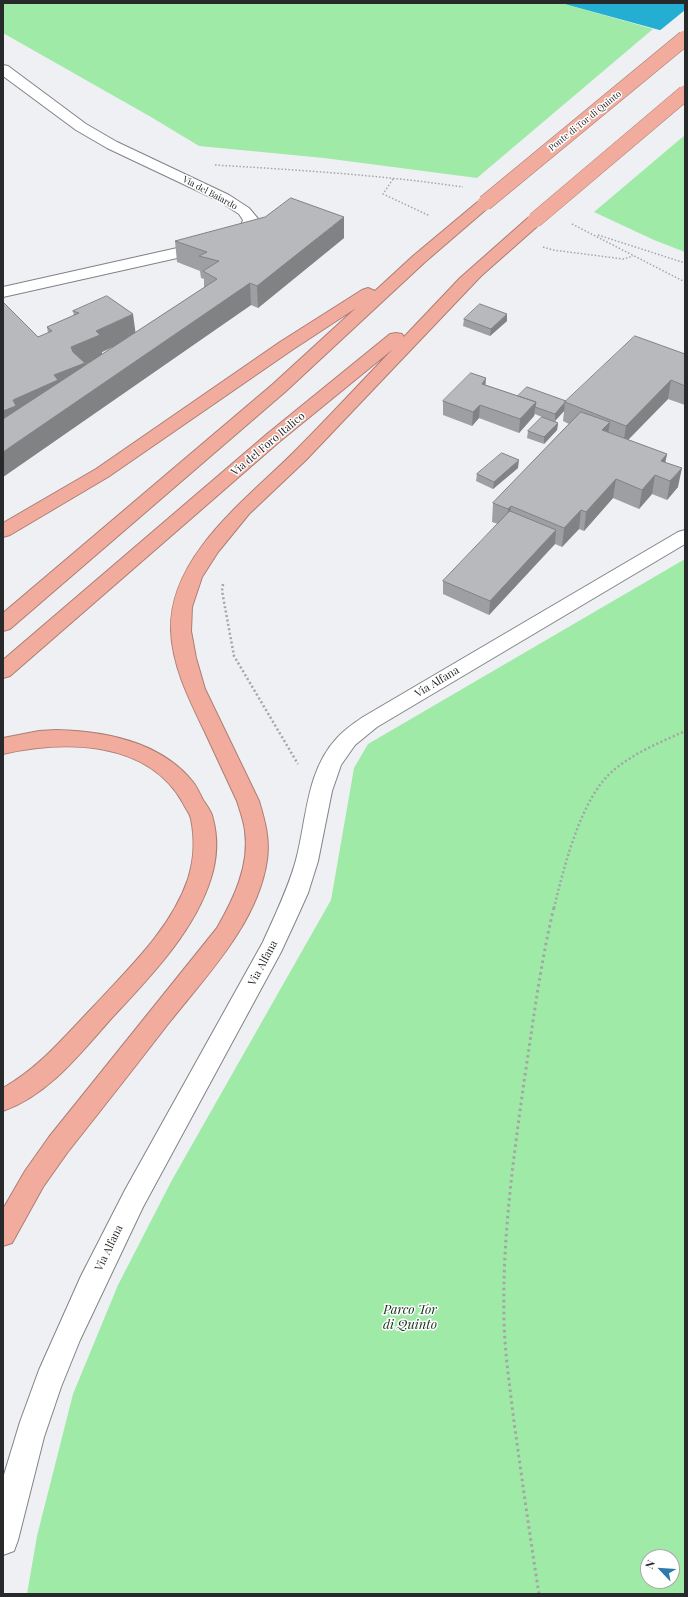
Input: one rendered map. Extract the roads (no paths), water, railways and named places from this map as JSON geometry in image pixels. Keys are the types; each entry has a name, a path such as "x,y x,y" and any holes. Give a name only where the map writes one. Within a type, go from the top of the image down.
{"highway":[{"name":"Ponte di Tor di Quinto","path":"419,259 685,38"},
{"name":"Via del Foro Italico","path":"3,671 273,438 476,272 685,93"},
{"path":"3,532 102,474 313,327 419,259"},
{"path":"3,624 273,393 419,259"},
{"path":"3,1234 34,1180 58,1145 225,935 242,906 252,875 257,854 257,834 254,819 248,801 195,689 186,658 181,618 182,607 192,578 211,548 242,510 300,456 476,272"},
{"path":"3,746 21,741 44,738 89,738 114,744 154,759 179,780 190,793 199,809 206,840 205,856 200,877 190,900 156,951 117,998 56,1063 31,1083 3,1100"}],"street":[{"name":"Via del Baiardo","path":"3,69 81,127 112,145 224,198 244,211 251,220 250,225 238,236 218,243 3,292"},
{"name":"Via Alfana","path":"3,1540 14,1487 34,1421 64,1343 145,1176 251,986 284,922 299,887 307,860 321,794 331,763 343,745 358,730 685,536"}],"water":[{"path":"561,3 685,3 685,37"}],"park label":[{"name":"Parco Tor di Quinto","path":"410,1318"}]}
